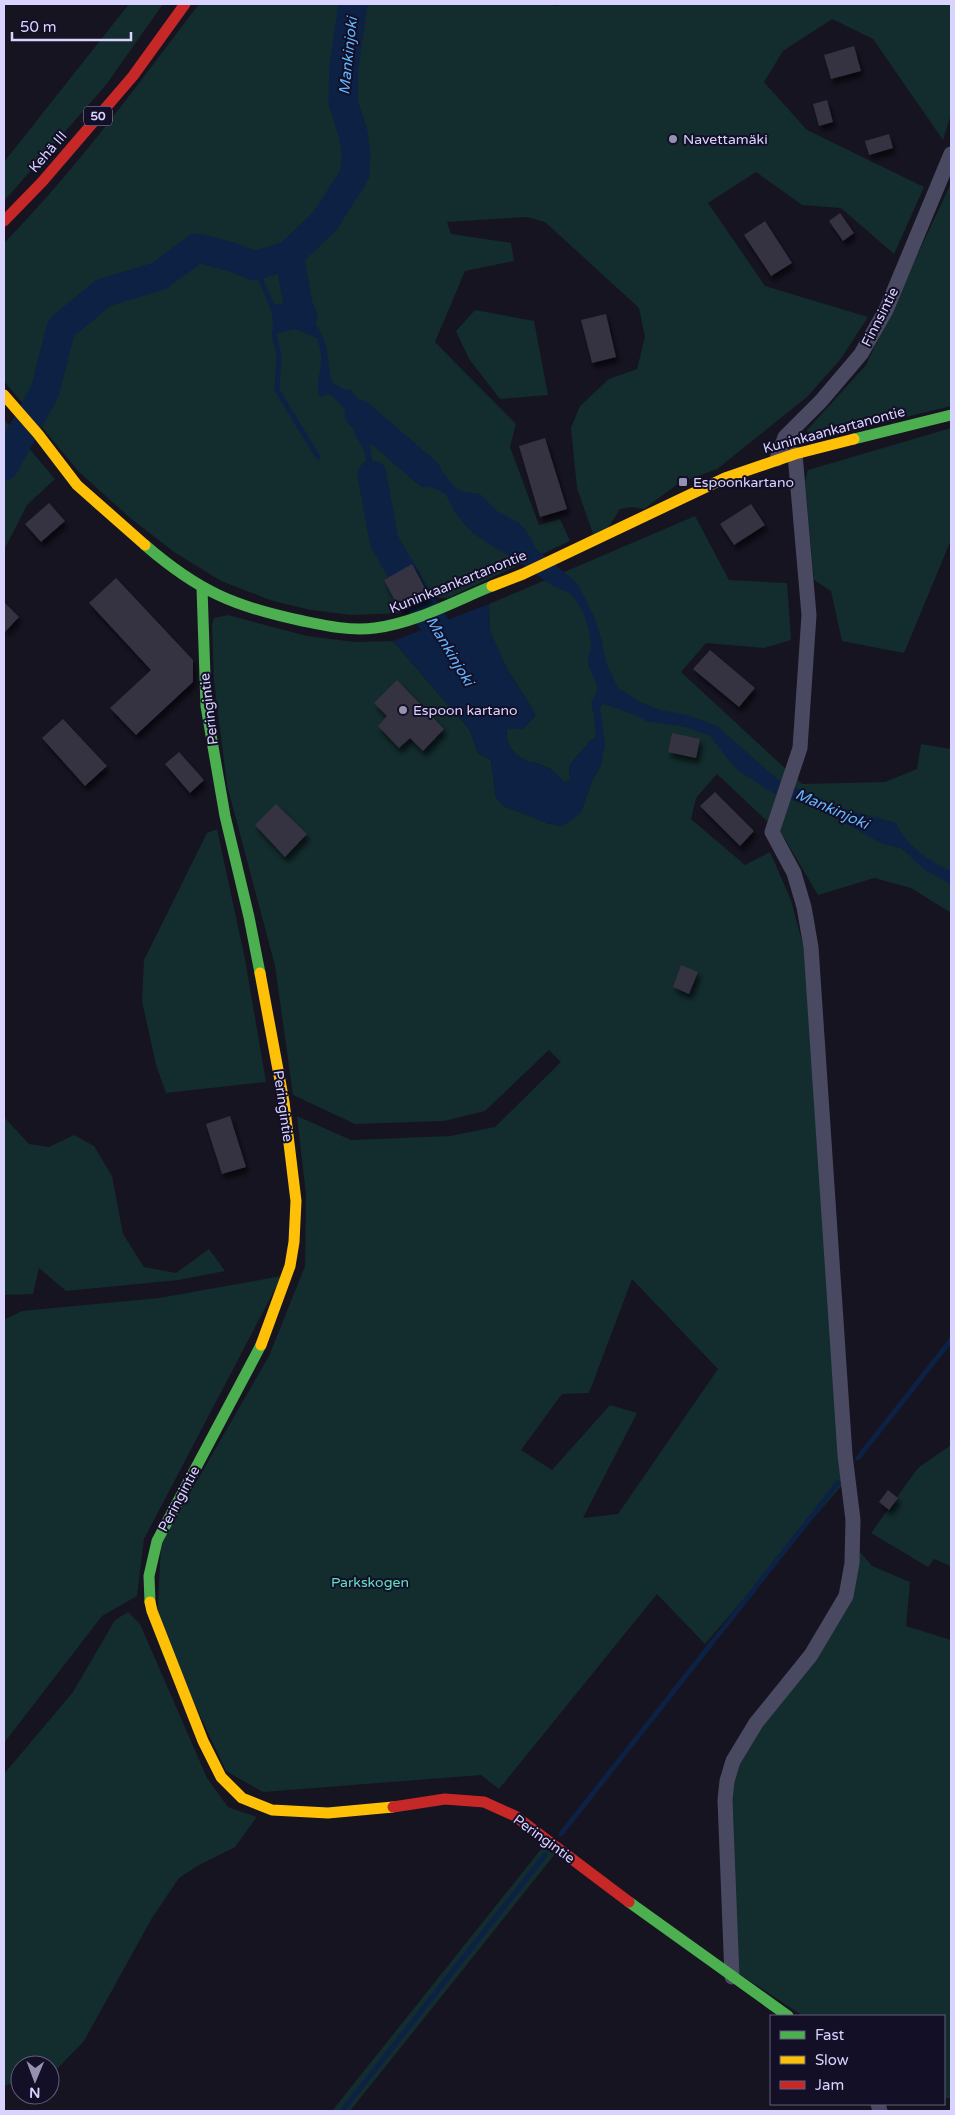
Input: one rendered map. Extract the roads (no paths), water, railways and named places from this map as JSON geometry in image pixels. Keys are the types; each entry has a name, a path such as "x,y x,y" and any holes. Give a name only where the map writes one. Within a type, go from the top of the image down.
{"main road":[{"name":"Kehä III","path":"4,222 42,182 133,76 184,4"},
{"name":"Kuninkaankartanontie","path":"4,395 38,434 77,485 170,567 202,588 226,600 270,614 337,628 374,628 403,622 523,574 725,478 777,459 951,415"},
{"name":"Peringintie","path":"202,588 206,706 225,816 249,917 284,1102 296,1201 294,1242 290,1266 258,1355 157,1541 151,1558 148,1596 152,1611 203,1741 221,1777 242,1798 272,1810 328,1813 395,1807 446,1799 484,1802 515,1816 732,1977 787,2015"}],"street":[{"name":"Finnsintie","path":"777,459 785,437 821,401 861,354 886,310 951,154"},
{"path":"732,1977 725,1800 727,1781 733,1761 756,1723 811,1654 846,1596 854,1540 845,1455 810,947 804,907 794,873 772,832 800,748 809,615 795,454"}],"water":[{"path":"297,275 298,287 304,305 325,343 332,382 343,389 351,390 372,418 400,438 422,461 444,473 455,488 465,492 480,494 497,511 519,523 526,530 537,550 577,583 594,616 606,663 618,688 640,702 660,710 687,715 717,726 777,779 834,806 896,823 905,839 919,852 951,871 951,884 925,870 901,848 883,844 822,811 773,793 736,769 710,736 686,727 646,721 633,714 603,704 600,708 605,744 601,765 593,779 581,812 571,821 560,826 504,806 496,797 491,760 478,753 470,730 393,641 489,604 490,632 507,669 535,716 523,729 507,729 506,735 509,745 520,757 529,762 547,767 566,783 570,779 569,766 590,741 596,737 591,703 597,689 596,681 588,665 591,642 585,616 570,594 550,584 468,528 460,519 446,494 420,482 407,472 398,457 397,446 391,441 371,436 370,448 376,479 392,533 389,535 387,533 374,501 364,450 355,434 351,413 328,394 321,397 318,394 321,354 317,338 295,329 274,334 271,304 286,304 292,298 291,289 287,282"}],"waterway":[{"path":"4,466 45,391 61,328 103,293 159,276 197,248 232,257 255,266 289,255 325,221 355,174 356,154 353,133 343,102 344,66 353,4"},
{"name":"Mankinjoki","path":"289,255 299,309 303,316"},
{"path":"255,266 273,308"},
{"path":"275,330 274,334 279,355 277,390 318,457"},
{"name":"Mankinjoki","path":"359,414 427,473"},
{"name":"Mankinjoki","path":"372,475 384,541 420,603 456,656"},
{"path":"858,1458 951,1340"},
{"path":"561,1834 838,1483"},
{"path":"342,2111 545,1855"}],"place":[{"name":"Navettamäki","path":"673,139"},
{"name":"Espoonkartano","path":"683,482"},
{"name":"Espoon kartano","path":"403,710"}],"park label":[{"name":"Parkskogen","path":"370,1582"}]}
